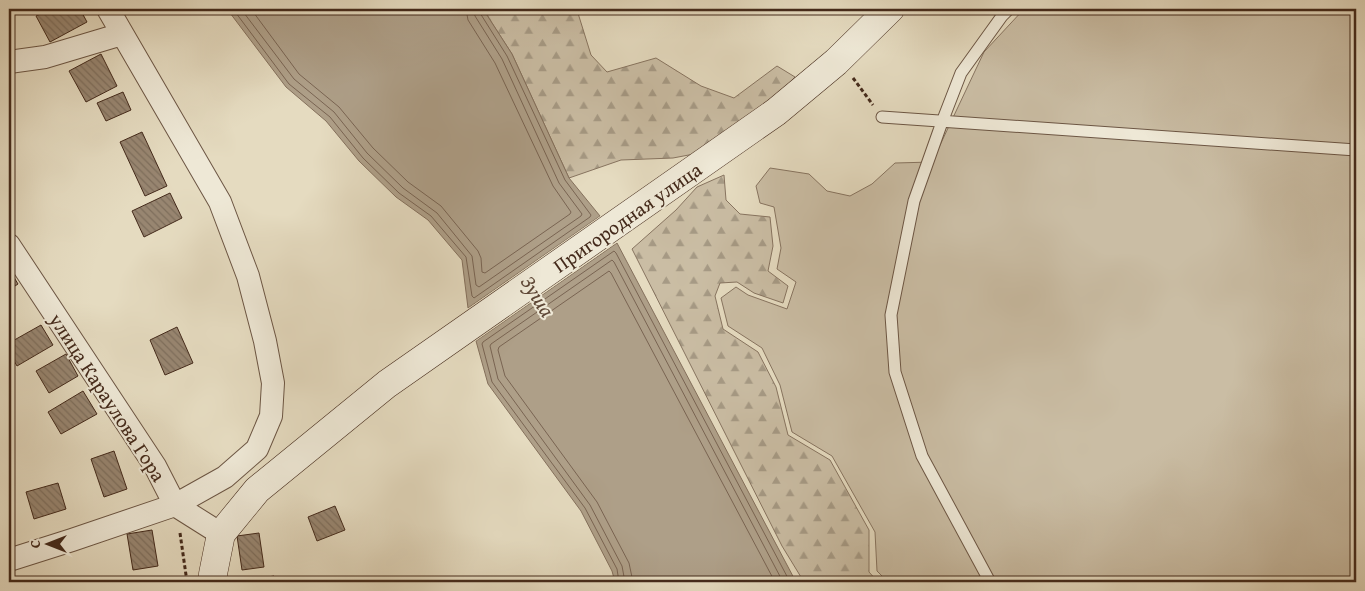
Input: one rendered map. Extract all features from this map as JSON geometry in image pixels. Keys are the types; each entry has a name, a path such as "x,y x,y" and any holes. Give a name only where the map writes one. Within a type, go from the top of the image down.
{"main road":[{"name":"Пригородная улица","path":"221,534 257,490 387,384 776,112 836,62 890,9"},
{"path":"213,582 221,534"}],"street":[{"path":"9,560 174,505 224,477 257,449 271,416 273,383 265,341 248,276 220,202 108,9"},
{"path":"9,62 46,57 122,34"},
{"name":"улица Караулова Гора","path":"9,244 155,466 174,505 221,534"}],"lane":[{"path":"990,582 922,456 895,372 891,315 914,201 942,122 961,73 1008,9"},
{"path":"882,117 1356,150"}],"path":[{"path":"850,73 882,117"},
{"path":"174,505 187,582"}],"green space":[{"path":"483,9 577,10 591,55 607,72 656,58 701,86 734,98 777,66 795,77 764,112 694,154 673,158 621,160 569,178 512,54"},
{"path":"1024,9 1356,9 1356,582 888,582 877,571 875,532 832,456 792,432 780,385 762,348 728,326 721,298 736,287 748,295 787,309 796,282 777,269 781,248 774,207 760,203 756,186 770,168 809,174 827,191 850,196 872,184 895,163 932,162 984,52"},
{"path":"724,175 726,200 740,214 770,217 773,246 768,271 788,286 783,303 754,293 737,282 720,283 715,296 723,329 758,352 776,387 788,435 830,460 869,530 869,572 878,582 804,582 782,546 632,249 676,210 697,187"}],"water":[{"path":"227,9 483,9 512,54 569,178 600,216 468,308 462,260 428,220 396,197 359,161 326,121 286,87"},
{"path":"617,243 796,582 615,582 612,571 581,511 488,384 476,341"}],"pier":[{"path":"602,215 602,217 468,311 466,310"},
{"path":"617,240 619,241 474,342 474,340"}],"building":[{"path":"50,9 80,9 87,22 50,42 36,16"},
{"path":"101,54 117,86 86,102 69,71"},
{"path":"123,92 131,110 106,121 97,103"},
{"path":"142,132 167,186 145,196 120,142"},
{"path":"170,193 182,218 144,237 132,211"},
{"path":"9,269 18,284 9,290"},
{"path":"41,325 53,345 17,366 9,352 9,343"},
{"path":"177,327 193,363 165,375 150,340"},
{"path":"66,354 78,376 49,393 36,371"},
{"path":"83,391 97,414 61,434 48,412"},
{"path":"114,451 127,489 104,497 91,459"},
{"path":"58,483 66,509 34,519 26,492"},
{"path":"335,506 345,530 317,541 308,517"},
{"path":"152,530 158,566 133,570 127,534"},
{"path":"259,533 264,567 242,570 237,536"},
{"path":"274,576 275,582 243,582 243,581"}],"water label":[{"name":"Зуша","path":"538,296"}]}
